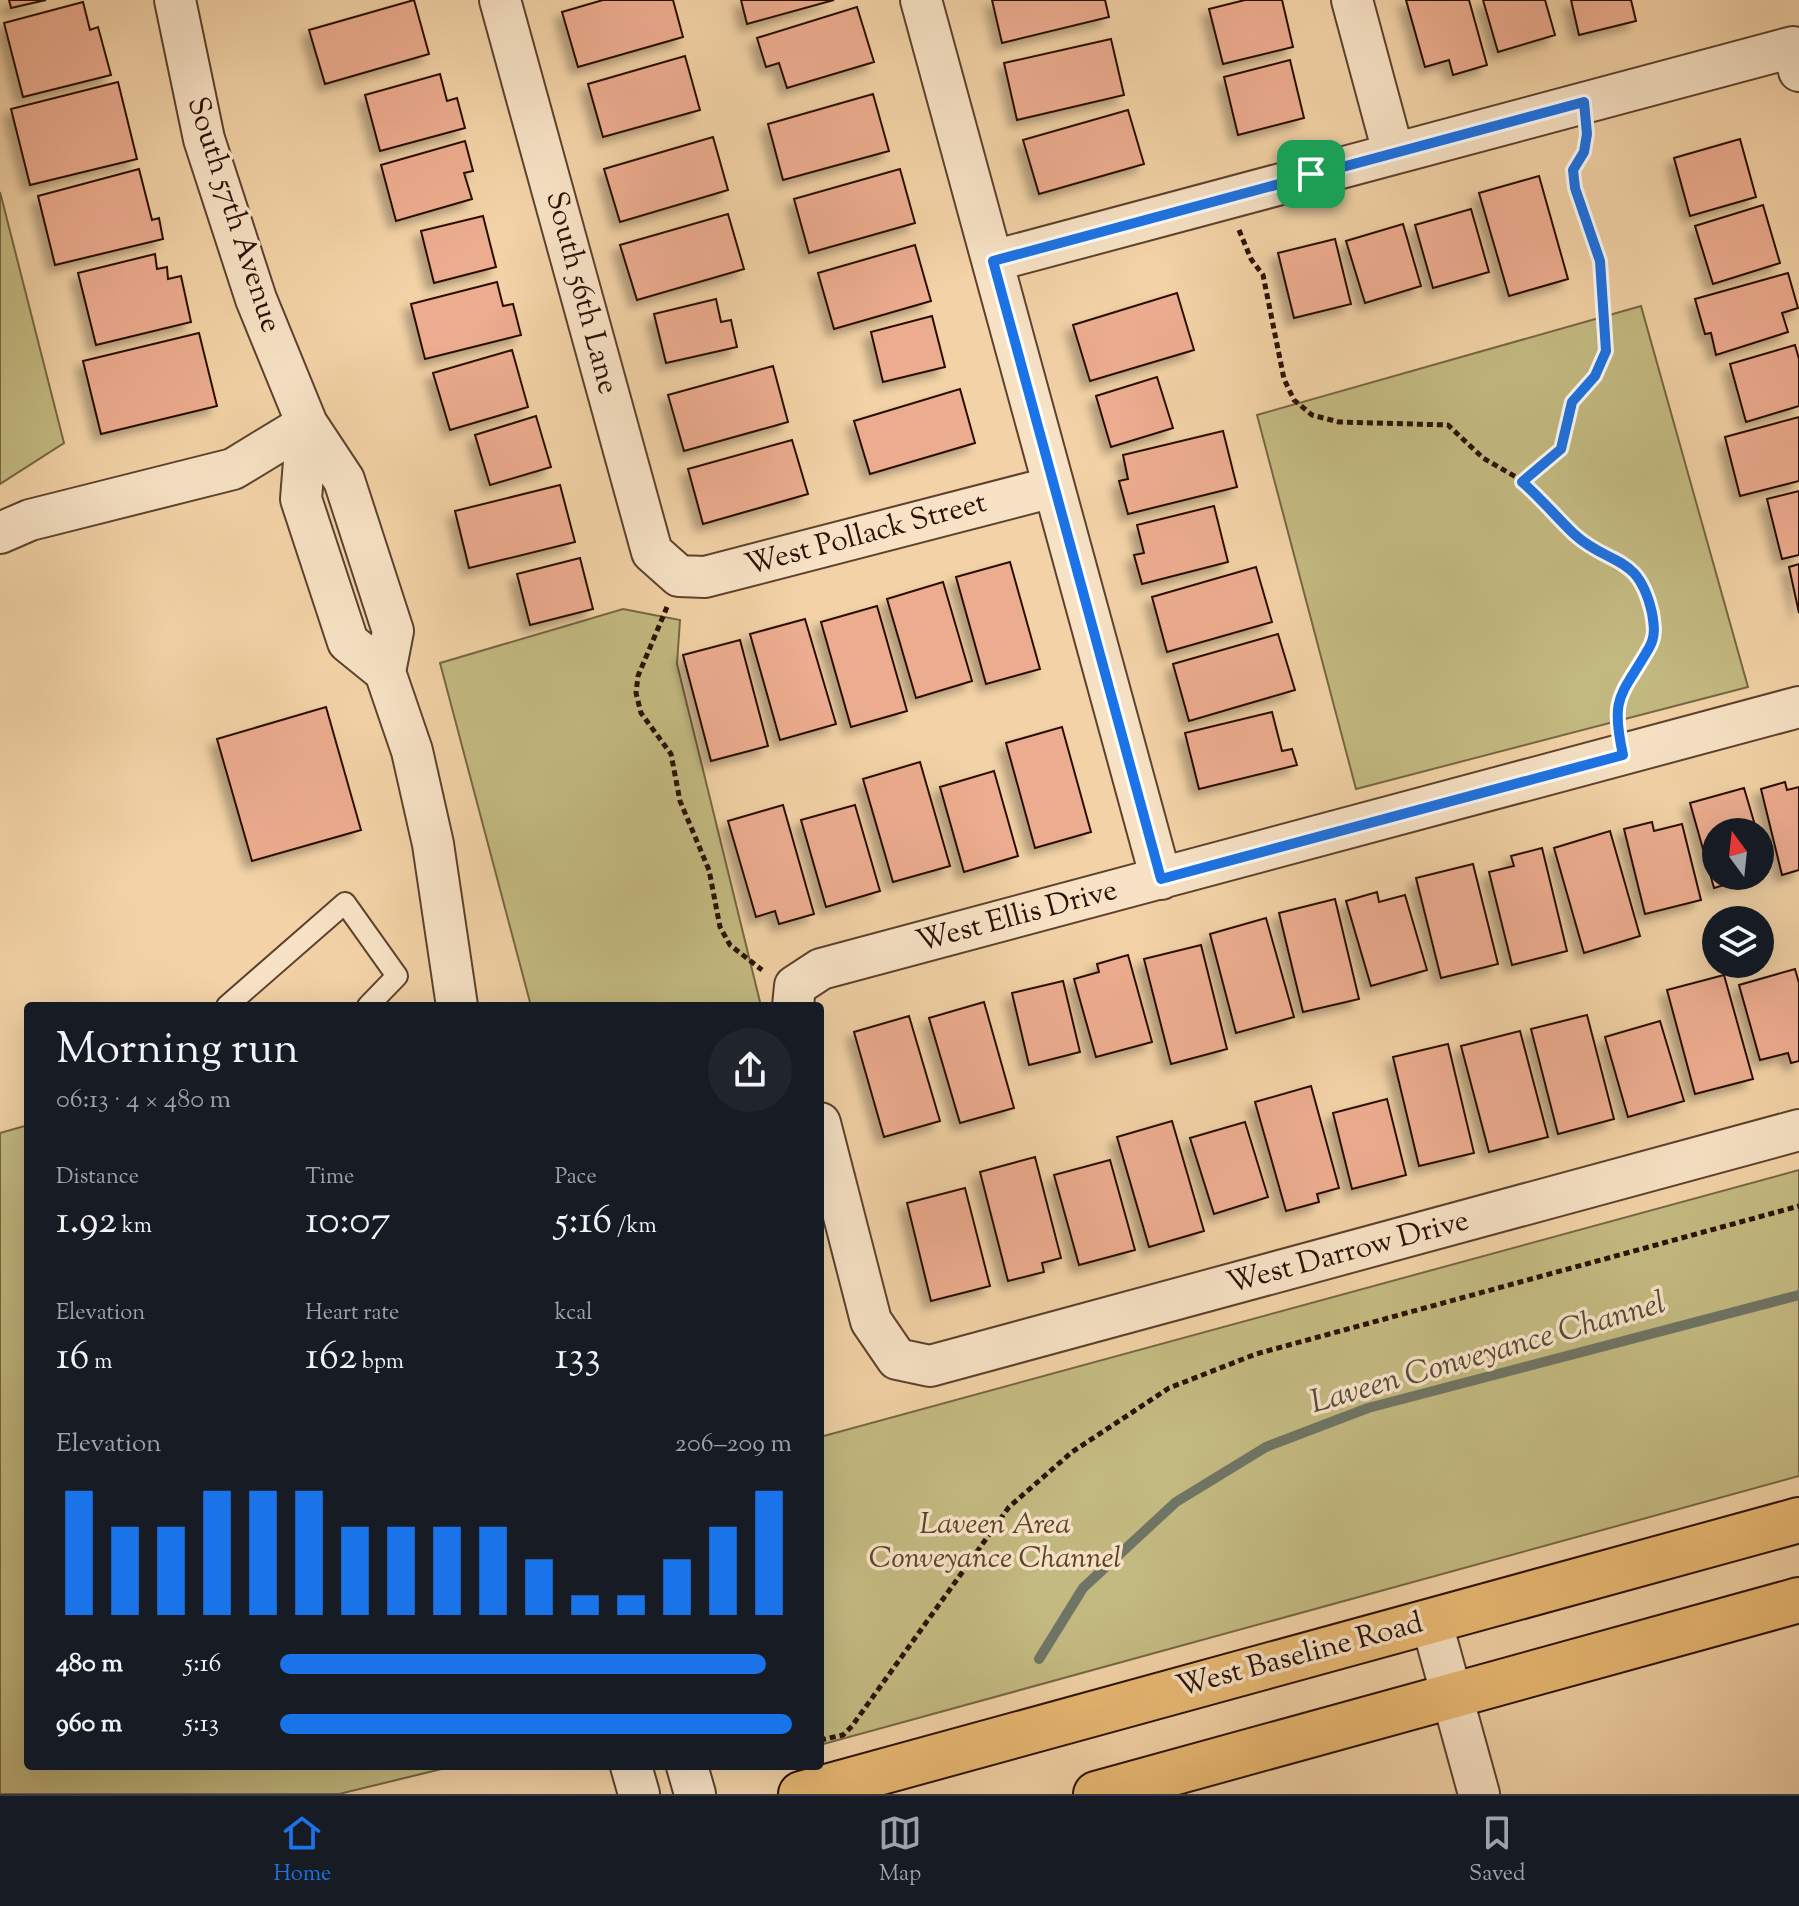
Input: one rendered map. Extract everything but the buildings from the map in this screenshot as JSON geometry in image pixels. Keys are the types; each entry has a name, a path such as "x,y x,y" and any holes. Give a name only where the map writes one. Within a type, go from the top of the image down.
{"main road":[{"name":"West Baseline Road","path":"801,1794 1799,1520"},
{"path":"1096,1794 1799,1600"}],"street":[{"name":"South 57th Avenue","path":"175,0 204,139 256,299 307,424 344,480 393,631 385,672 412,751 433,844 456,1002"},
{"name":"South 56th Lane","path":"500,0 652,552 679,576"},
{"path":"921,0 1161,879"},
{"path":"1352,0 1393,152"},
{"path":"993,261 1584,102 1796,59"},
{"name":"South 57th Avenue","path":"307,424 301,499 348,642 385,672"},
{"path":"0,533 30,520 233,469 307,424"},
{"name":"West Pollack Street","path":"679,576 705,577 1053,487"},
{"path":"328,582 373,567"},
{"name":"West Ellis Drive","path":"794,996 821,969 1799,707"},
{"name":"West Darrow Drive","path":"824,1139 871,1321 897,1359 930,1366 1799,1130"},
{"path":"1431,1620 1479,1794"},
{"path":"632,1770 639,1794"},
{"path":"688,1770 695,1794"}],"lane":[{"path":"232,1002 345,903 397,976 372,1002"}],"path":[{"path":"1522,482 1561,449 1572,402 1595,376 1606,351 1600,261 1573,170 1584,152 1587,134 1584,102"},
{"path":"1229,196 1246,248 1263,275 1284,379 1294,400 1312,415 1339,422 1392,427 1448,425 1483,458 1522,482 1576,536 1628,566 1643,583 1655,628 1651,645 1619,695 1615,719 1623,755"},
{"path":"679,576 638,676 636,693 641,713 671,754 680,801 709,870 720,927 730,945 746,960 794,996"},
{"path":"824,1739 843,1735 852,1726 1009,1507 1072,1452 1169,1388 1256,1354 1799,1206"}],"green space":[{"path":"0,192 64,443 0,484"},
{"path":"1641,306 1748,687 1356,789 1257,415"},
{"path":"623,609 680,620 677,664 760,1002 530,1002 440,663"},
{"path":"24,1126 24,1770 438,1770 339,1794 0,1794 0,1133"},
{"name":"Laveen Area Conveyance Channel","path":"1799,1170 1799,1476 824,1744 824,1436"}],"waterway":[{"name":"Laveen Conveyance Channel","path":"1039,1659 1083,1588 1176,1502 1266,1447 1368,1408 1799,1295"}],"route":[{"path":"1584,102 1587,134 1584,152 1573,170 1575,188 1600,261 1607,325 1606,351 1595,376 1572,402 1561,449 1522,482 1576,536 1628,566 1643,583 1655,628 1651,645 1619,695 1615,719 1623,755 1161,879 993,261 1311,174 1584,102"}]}
